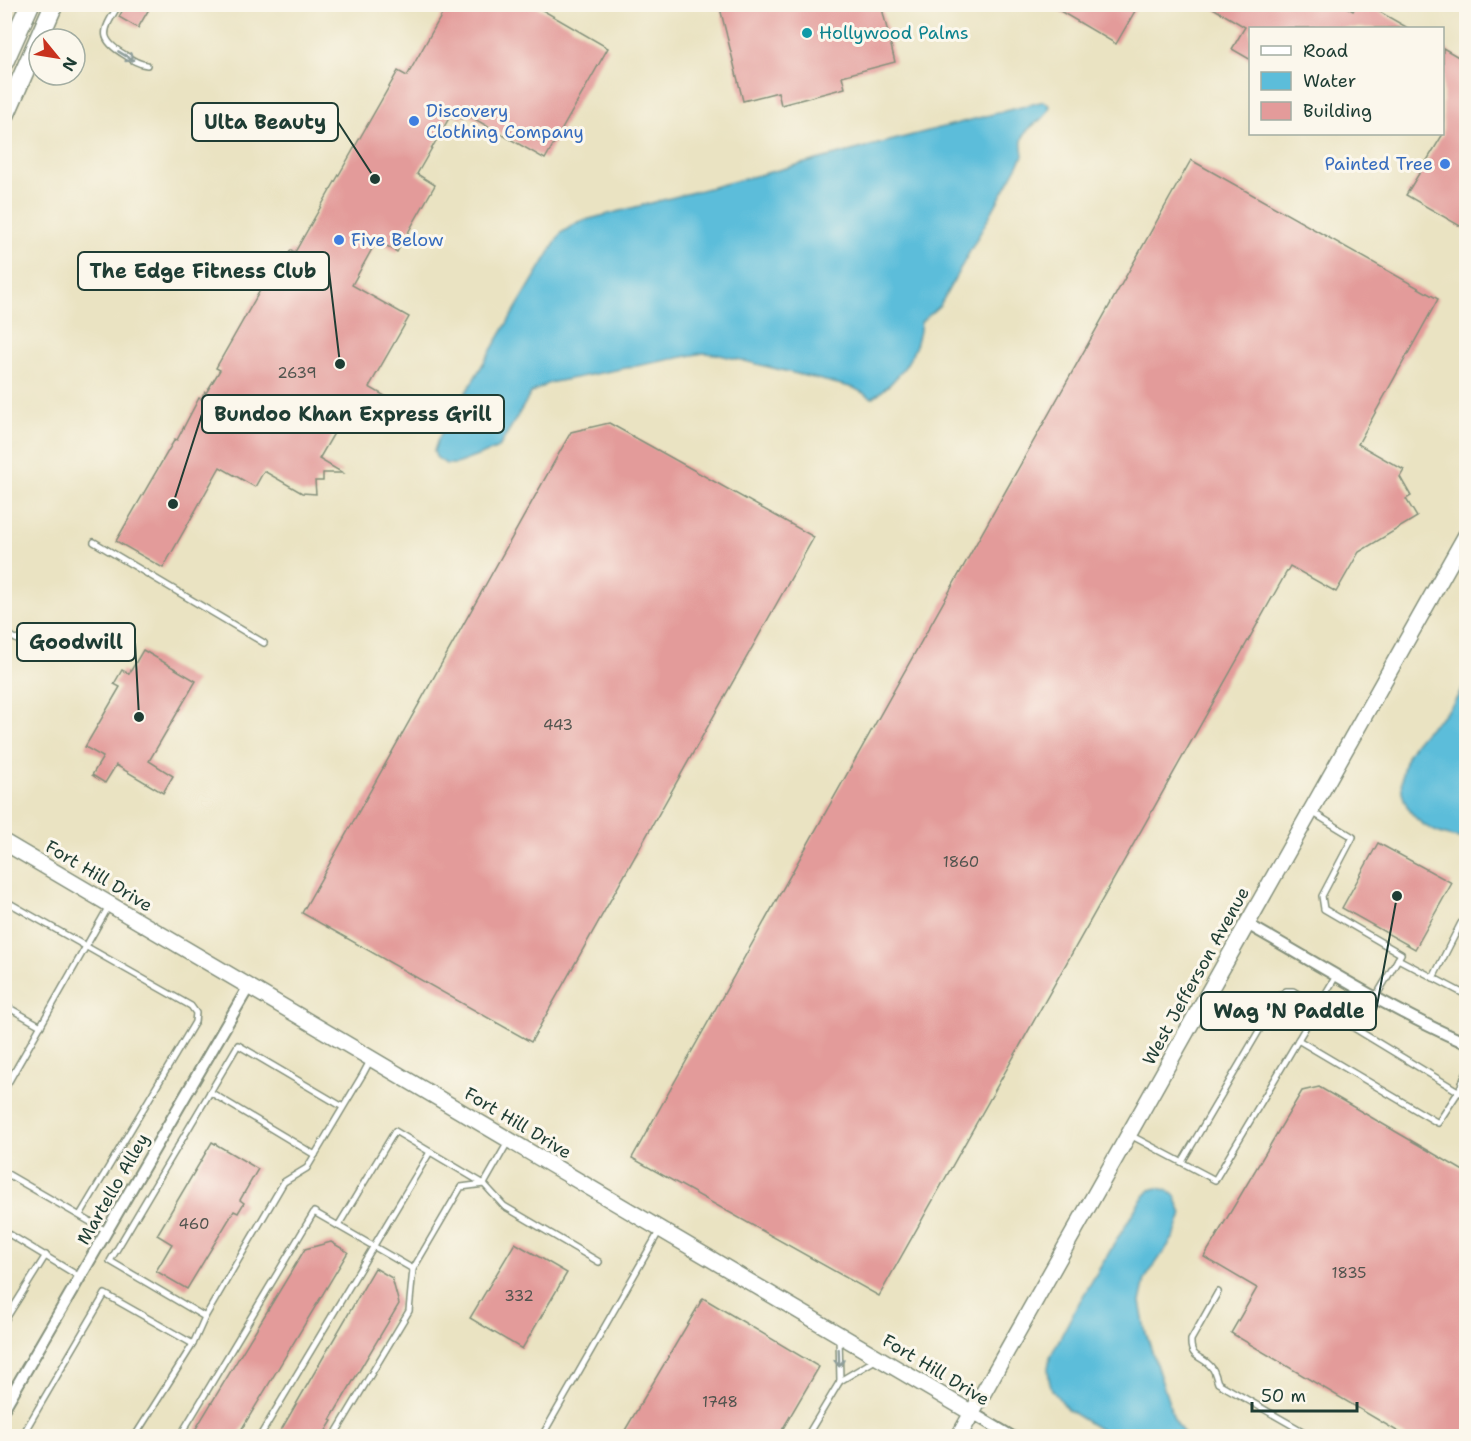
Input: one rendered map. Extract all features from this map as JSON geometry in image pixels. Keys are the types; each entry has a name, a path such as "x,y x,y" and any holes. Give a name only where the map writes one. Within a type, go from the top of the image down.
{"main road":[{"path":"4,62 30,4"},
{"path":"4,118 54,4"}],"street":[{"name":"West Jefferson Avenue","path":"959,1437 1467,535"},
{"name":"Fort Hill Drive","path":"4,842 1011,1437"},
{"path":"1247,924 1375,998 1436,1030 1467,1043"},
{"name":"Martello Alley","path":"4,1408 249,986"}],"lane":[{"path":"119,4 106,27 104,35 106,42 140,64 147,65"},
{"path":"94,542 264,643"},
{"path":"4,632 31,648"},
{"path":"1310,812 1353,837 1322,896 1324,909 1401,954 1375,998"},
{"path":"4,900 190,1006 195,1014 195,1022 80,1215"},
{"path":"4,1090 110,904"},
{"path":"1433,978 1461,923 1467,925"},
{"path":"1398,959 1467,995"},
{"path":"1129,1134 1215,1180 1336,975"},
{"path":"1182,1162 1280,995 1286,991 1293,991 1467,1096"},
{"path":"4,1005 41,1026"},
{"path":"1298,1040 1438,1124 1459,1091 1467,1073"},
{"path":"205,1317 110,1261 238,1045 343,1107"},
{"path":"135,1437 193,1344 205,1317 284,1182 307,1168 372,1059"},
{"path":"210,1092 315,1155"},
{"path":"338,1226 395,1131 484,1184 504,1206 599,1262"},
{"path":"484,1184 509,1140"},
{"path":"260,1437 430,1152"},
{"path":"4,1172 107,1232"},
{"path":"334,1437 409,1311 412,1269 461,1187 484,1184"},
{"path":"180,1437 314,1212 412,1269"},
{"path":"542,1437 660,1229"},
{"path":"4,1231 80,1277"},
{"path":"4,1322 46,1255"},
{"path":"1218,1292 1191,1340 1193,1353 1212,1367 1218,1383 1311,1437"},
{"path":"22,1437 105,1294 193,1344"},
{"path":"838,1335 840,1381"},
{"path":"807,1437 840,1381 879,1358"}],"water":[{"path":"1044,101 1050,106 1048,111 1024,135 1023,156 940,305 921,322 912,355 899,375 872,398 854,388 716,354 703,353 549,383 531,393 496,449 456,464 446,464 436,457 434,451 438,439 561,233 578,222"},
{"path":"1466,684 1466,839 1437,832 1424,825 1407,806 1401,785 1404,764 1414,744 1448,710"},
{"path":"1157,1188 1167,1190 1175,1196 1182,1214 1174,1237 1145,1279 1140,1302 1145,1330 1174,1419 1185,1436 1110,1436 1068,1410 1052,1390 1048,1368 1050,1357 1077,1306 1140,1201 1150,1190"}],"building":[{"path":"126,4 152,4 138,28 119,17"},
{"path":"448,4 532,4 608,48 545,159 466,114 462,119 452,113 417,174 435,185 397,252 377,240 352,285 409,317 369,387 392,400 382,418 352,402 319,459 343,473 323,473 323,481 315,481 316,494 302,493 264,471 255,487 220,467 163,568 116,541 175,439 177,440 199,398 201,399 206,393 220,370 216,368 266,280 271,283 291,250 295,252 398,71 407,76"},
{"name":"Hollywood Palms","path":"719,4 881,4 895,62 842,76 845,88 781,105 778,92 743,101"},
{"path":"1048,4 1139,4 1116,44"},
{"path":"1206,4 1341,4 1353,11 1357,4 1373,4 1379,9 1378,11 1406,27 1249,27 1249,59 1232,49 1245,27"},
{"name":"Painted Tree","path":"1444,49 1467,62 1467,230 1406,195 1444,135"},
{"path":"1191,160 1438,299 1358,444 1404,470 1400,477 1411,496 1406,499 1417,517 1359,552 1336,592 1290,566 879,1296 632,1158"},
{"path":"609,423 814,537 531,1042 302,913 571,432"},
{"path":"143,650 196,681 149,761 173,776 163,793 116,765 105,783 92,775 103,757 85,747 120,687 114,684 122,670 129,674"},
{"path":"1378,843 1452,883 1415,949 1342,908"},
{"path":"1319,1087 1467,1173 1467,1437 1407,1437 1231,1333 1257,1288 1204,1257 1302,1091"},
{"path":"212,1142 258,1169 240,1200 244,1203 238,1213 234,1211 187,1289 156,1271 172,1244 157,1235"},
{"path":"331,1242 348,1252 237,1437 194,1437 198,1431 195,1430 305,1249"},
{"path":"515,1243 567,1273 522,1349 470,1318"},
{"path":"375,1268 392,1278 399,1304 330,1420 332,1421 322,1437 277,1437"},
{"path":"703,1298 819,1367 778,1437 621,1437"}],"place":[{"name":"Hollywood Palms","path":"807,33"},
{"name":"Discovery Clothing Company","path":"414,121"},
{"name":"Painted Tree","path":"1445,164"},
{"name":"Ulta Beauty","path":"375,179"},
{"name":"Five Below","path":"339,240"},
{"name":"The Edge Fitness Club","path":"340,364"},
{"name":"Bundoo Khan Express Grill","path":"173,504"},
{"name":"Goodwill","path":"139,717"},
{"name":"Wag 'N Paddle","path":"1397,896"}]}
